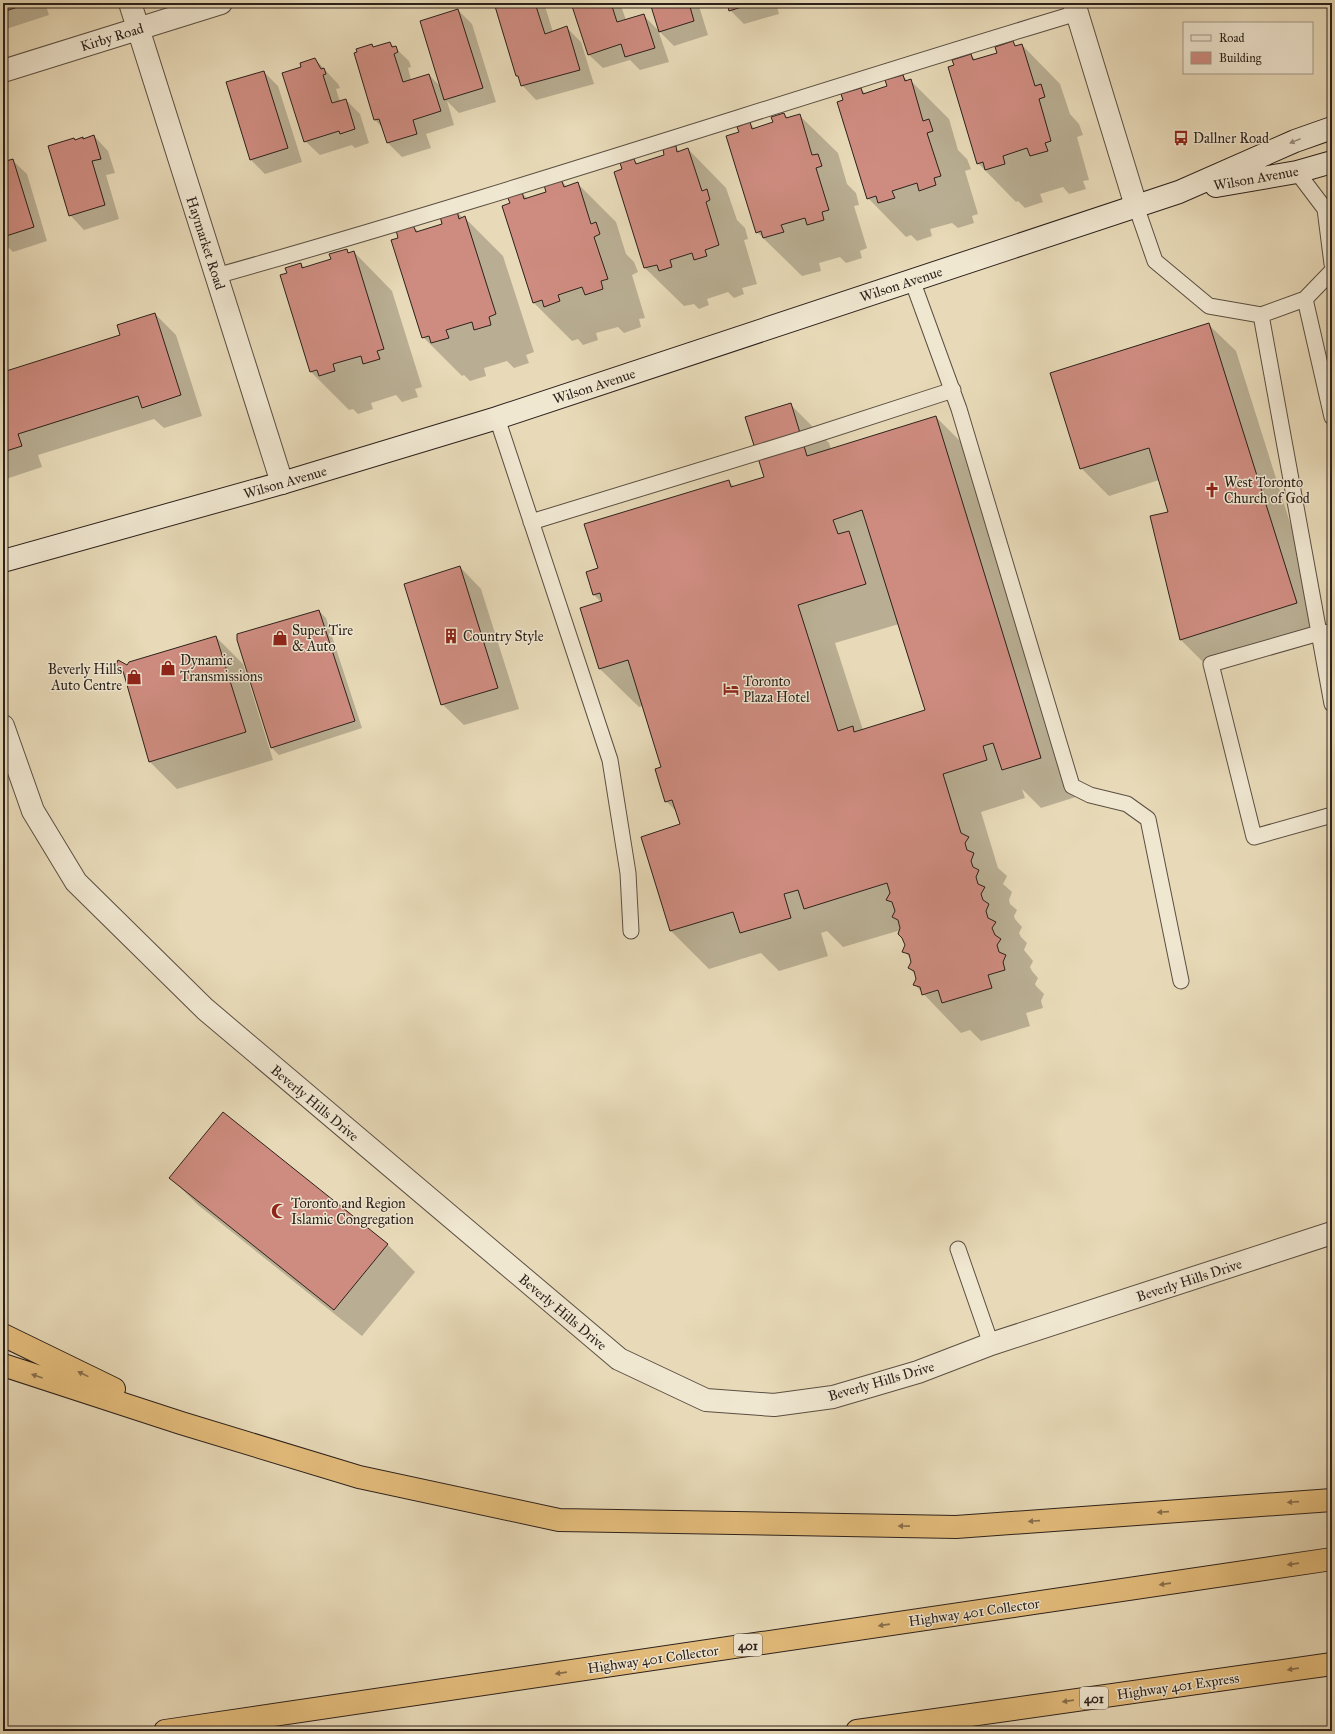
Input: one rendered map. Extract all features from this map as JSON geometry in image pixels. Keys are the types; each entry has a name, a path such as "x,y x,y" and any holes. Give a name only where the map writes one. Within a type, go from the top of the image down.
{"highway":[{"path":"3,1335 181,1423"},
{"path":"3,1365 181,1423 359,1477 559,1520 956,1527 1332,1500"},
{"name":"Highway 401 Collector","path":"165,1731 1332,1559"},
{"name":"Highway 401 Express","path":"857,1731 1332,1664"}],"street":[{"name":"Haymarket Road","path":"130,3 282,483"},
{"name":"Kirby Road","path":"3,71 221,3"},
{"path":"1076,8 1136,206"},
{"name":"Wilson Avenue","path":"3,561 282,483 497,418 1179,192 1295,141 1332,128"},
{"name":"Wilson Avenue","path":"1179,192 1297,172 1332,162"},
{"name":"Beverly Hills Drive","path":"3,726 33,811 76,882 205,1009 619,1359 706,1400 774,1405 840,1395 918,1372 991,1344 1332,1233"}],"lane":[{"path":"216,276 593,164 926,58 1076,8"},
{"path":"1297,172 1325,209 1332,264"},
{"path":"1136,206 1155,261 1209,306 1261,315 1305,299 1332,272"},
{"path":"912,280 953,390 1072,786 1090,795 1127,804 1148,819 1181,982"},
{"path":"1305,299 1332,417"},
{"path":"1261,315 1325,633 1332,704"},
{"path":"531,522 794,441 953,390"},
{"path":"497,418 610,760 628,873 631,931"},
{"path":"1325,633 1211,664 1254,838 1332,815"},
{"path":"958,1250 991,1344"}],"building":[{"path":"3,3 29,3 3,12"},
{"path":"494,3 535,3 545,34 567,26 580,70 521,86 518,76 516,76"},
{"path":"571,3 611,3 617,22 644,14 655,48 625,57 621,44 588,55"},
{"path":"650,3 689,3 694,21 659,32"},
{"path":"727,3 754,3 729,11"},
{"path":"458,9 483,88 444,100 420,21"},
{"path":"1013,41 1015,46 1022,44 1035,86 1041,84 1045,97 1039,99 1051,141 1045,143 1048,151 1030,156 1027,148 1003,156 1005,164 985,170 983,162 977,164 948,67 954,65 952,60 971,54 973,60 997,53 995,47"},
{"path":"390,42 392,47 396,46 398,52 394,54 403,82 429,74 441,111 413,120 417,134 387,143 379,119 374,120 354,53 357,52 356,49 372,44 373,47"},
{"path":"315,58 321,69 324,68 326,74 323,75 332,103 346,99 355,129 340,134 339,131 304,142 282,73 301,67 300,63"},
{"path":"264,71 288,148 250,160 226,82"},
{"path":"903,75 905,81 911,79 923,121 929,119 933,131 927,133 941,176 934,178 936,185 919,191 917,183 892,191 895,198 878,203 876,196 867,199 837,102 843,100 841,94 861,88 863,94 887,86 885,80"},
{"path":"784,113 786,118 800,114 812,155 818,154 822,166 816,168 829,210 822,212 824,220 807,225 805,218 781,225 784,232 763,238 761,231 756,233 726,136 739,132 737,127 750,122 752,129 773,122 771,117"},
{"path":"94,135 101,159 92,161 105,205 69,216 48,146 74,138 75,140 83,137 83,139"},
{"path":"676,146 677,152 688,148 702,191 707,189 710,200 706,202 719,245 705,250 707,256 694,260 692,253 670,260 672,267 659,271 657,265 644,268 614,172 622,169 620,163 634,159 636,164 664,155 663,149"},
{"path":"3,156 6,161 13,159 34,227 3,237"},
{"path":"561,179 564,187 578,182 591,224 596,222 600,234 594,237 608,279 601,281 603,289 585,295 582,287 558,295 560,301 544,307 542,300 533,303 502,206 510,203 507,196 522,192 524,199 546,192 544,185"},
{"path":"457,211 459,219 465,216 496,314 489,317 491,325 474,330 472,322 446,330 449,338 431,343 429,336 422,338 391,240 398,238 396,230 413,225 416,232 442,224 440,216"},
{"path":"347,249 348,253 354,251 384,349 377,351 380,359 363,364 361,356 333,364 335,371 319,376 317,370 310,372 280,275 287,273 285,268 301,263 302,268 331,259 329,254"},
{"path":"155,313 181,395 142,408 138,396 18,434 22,446 3,452 3,372 120,335 117,325"},
{"name":"West Toronto Church of God","path":"1209,323 1297,603 1180,640 1150,516 1168,512 1149,448 1080,469 1050,373"},
{"name":"Toronto Plaza Hotel","path":"791,403 807,456 936,416 1041,758 1002,770 993,743 983,746 987,760 943,774 961,833 969,837 965,843 967,850 974,853 971,861 973,867 979,870 976,877 978,884 985,887 981,894 983,900 989,904 986,911 988,918 996,922 992,928 995,935 1001,939 997,945 999,952 1006,955 1003,962 1005,970 988,975 992,988 942,1003 938,990 922,995 920,987 913,985 916,979 914,971 908,968 911,962 909,954 902,952 905,945 902,938 898,934 900,928 898,920 892,917 895,911 892,902 886,900 890,893 887,883 804,909 798,890 784,894 791,918 740,933 733,912 670,931 641,837 680,824 672,800 665,802 655,769 661,767 628,660 599,669 580,608 602,601 600,593 593,595 586,572 598,568 584,524 729,480 731,487 764,477 745,417","holes":["862,510 925,710 854,732 853,726 838,731 798,605 866,584 849,531 838,534 833,520"]},
{"name":"Country Style","path":"460,566 498,688 441,705 404,584"},
{"path":"319,610 355,721 271,748 237,640 237,634"},
{"path":"216,636 246,732 149,762 123,671 116,665 118,660 127,665 129,662"},
{"name":"Toronto and Region Islamic Congregation","path":"223,1112 388,1244 334,1310 169,1178"}],"place":[{"name":"Dallner Road","path":"1181,138"},
{"name":"West Toronto Church of God","path":"1212,490"},
{"name":"Country Style","path":"451,636"},
{"name":"Super Tire & Auto","path":"280,638"},
{"name":"Dynamic Transmissions","path":"168,668"},
{"name":"Beverly Hills Auto Centre","path":"134,677"},
{"name":"Toronto Plaza Hotel","path":"731,689"},
{"name":"Toronto and Region Islamic Congregation","path":"279,1211"}]}
